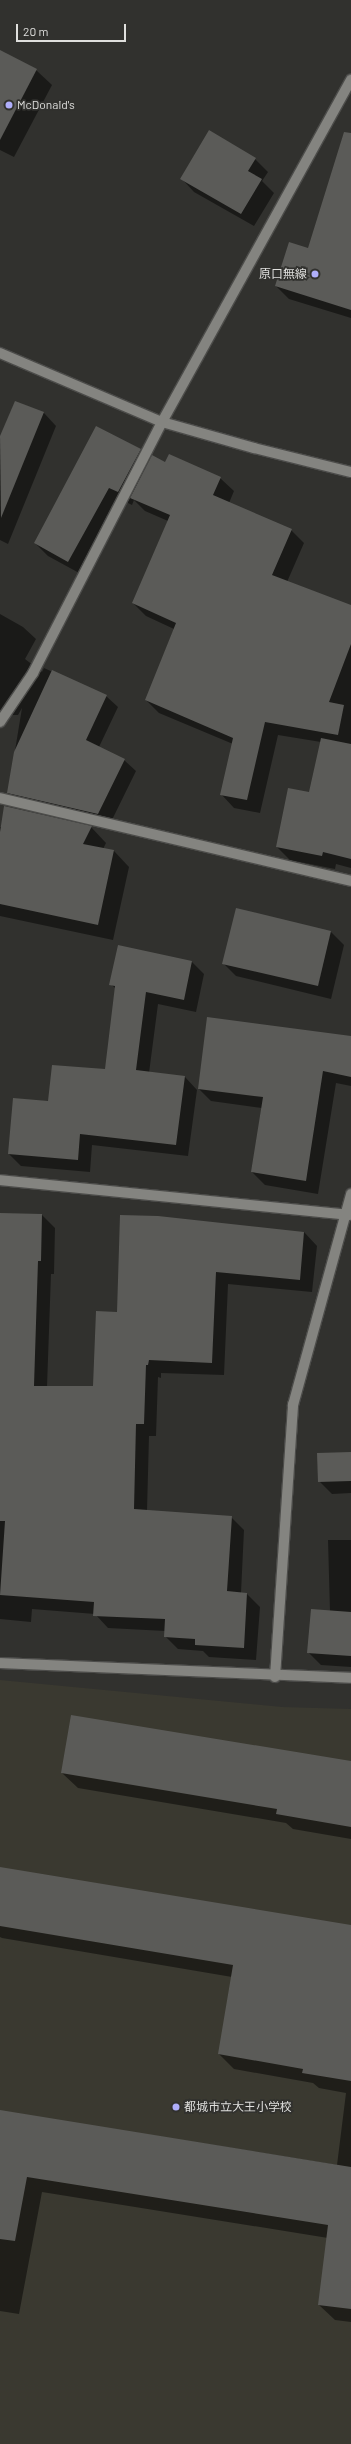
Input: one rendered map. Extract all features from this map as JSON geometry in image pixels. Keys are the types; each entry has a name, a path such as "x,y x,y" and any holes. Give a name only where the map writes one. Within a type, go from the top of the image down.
{"street":[{"path":"0,722 33,673 162,422 351,80"},
{"path":"0,353 162,422 254,448 351,472"},
{"path":"0,798 351,881"},
{"path":"0,1180 348,1215"},
{"path":"275,1677 292,1404 348,1215 351,1194"},
{"path":"0,1663 275,1677 351,1678"}],"shaded area":[{"name":"都城市立大王小学校","path":"0,1680 282,1707 351,1709 351,2444 0,2444"}],"building":[{"name":"McDonald's","path":"0,50 37,69 0,140"},
{"path":"209,130 256,158 248,171 262,179 241,214 180,179"},
{"path":"344,132 351,133 351,310 275,286 289,242 308,248"},
{"path":"15,401 44,412 1,518 0,436"},
{"path":"96,426 141,449 118,492 109,488 68,562 34,543"},
{"path":"169,454 221,477 213,495 292,529 272,575 351,605 351,644 329,702 344,705 338,735 265,722 247,800 220,795 233,738 145,700 176,623 132,603 170,515 130,498 152,455 165,462"},
{"path":"52,670 107,695 86,740 125,759 98,814 7,793 14,752"},
{"path":"321,738 351,744 351,859 323,852 322,856 276,847 288,788 309,792"},
{"path":"4,806 92,826 83,844 114,850 98,925 0,904 0,832"},
{"path":"236,908 331,931 318,986 222,964"},
{"path":"118,945 192,961 184,1000 146,992 136,1070 185,1076 176,1145 80,1134 78,1160 8,1154 13,1098 48,1101 52,1065 105,1069 115,986 109,985"},
{"path":"207,1017 351,1036 351,1077 323,1071 306,1181 251,1172 263,1097 198,1089"},
{"path":"0,1213 42,1214 41,1261 38,1261 34,1386 93,1386 96,1311 117,1312 120,1215 158,1216 304,1232 300,1280 216,1272 212,1363 149,1360 148,1365 146,1365 144,1424 136,1424 134,1509 232,1516 227,1591 247,1593 244,1648 195,1645 195,1639 164,1637 165,1619 93,1616 94,1602 0,1595 5,1521 0,1521"},
{"path":"351,1452 351,1481 318,1482 317,1453"},
{"path":"311,1609 351,1612 351,1656 307,1653"},
{"path":"71,1715 351,1761 351,1827 276,1814 277,1809 61,1773"},
{"path":"0,1867 351,1925 351,2081 302,2073 303,2069 218,2054 233,1965 0,1926"},
{"path":"0,2110 351,2167 351,2309 318,2305 328,2225 27,2177 15,2241 0,2239"}],"place":[{"name":"McDonald's","path":"9,105"},
{"name":"原口無線","path":"315,274"},
{"name":"都城市立大王小学校","path":"176,2107"}]}
